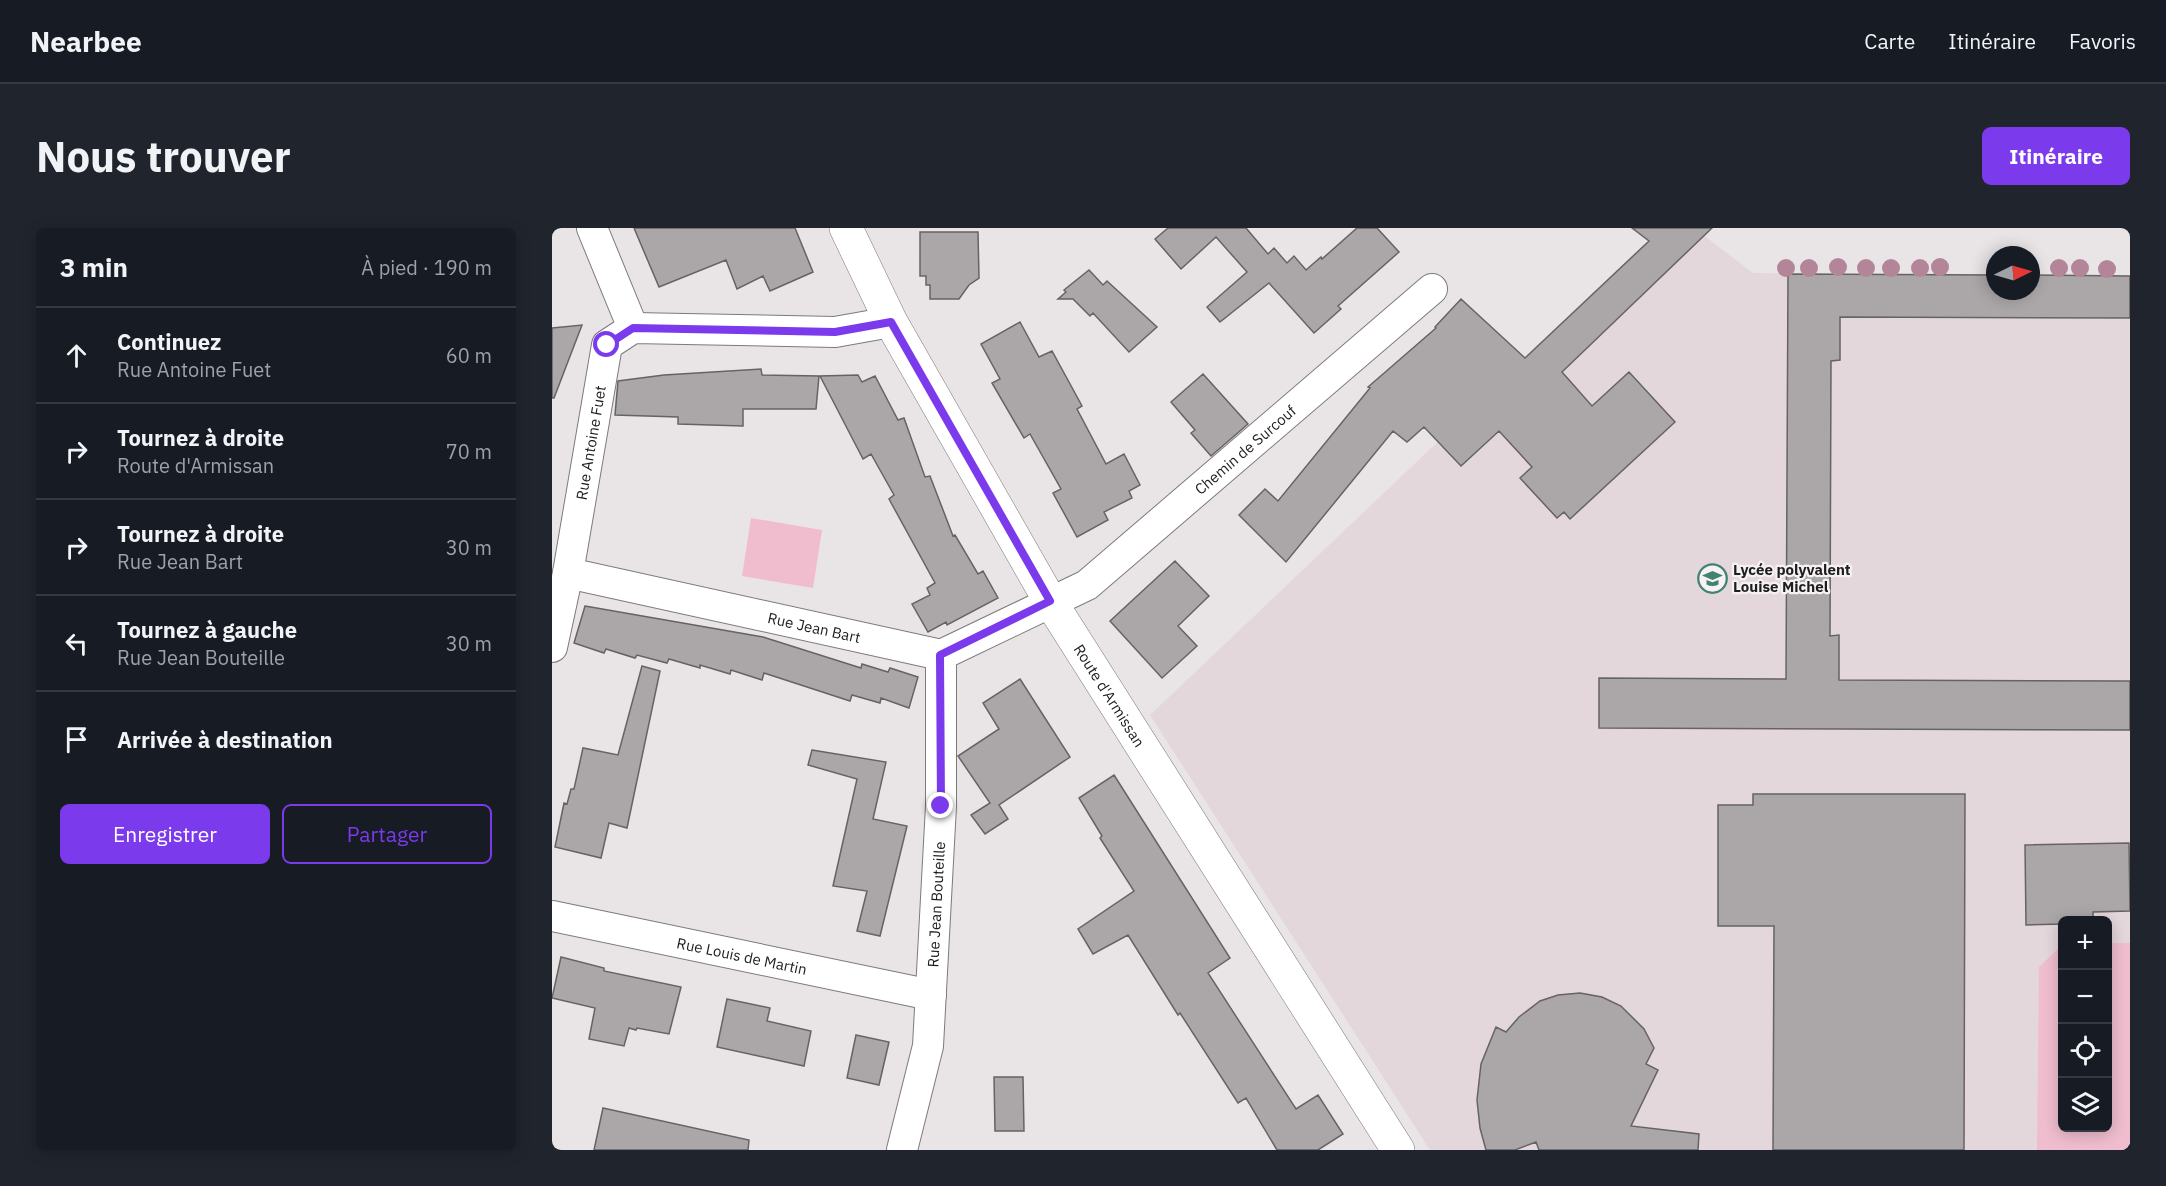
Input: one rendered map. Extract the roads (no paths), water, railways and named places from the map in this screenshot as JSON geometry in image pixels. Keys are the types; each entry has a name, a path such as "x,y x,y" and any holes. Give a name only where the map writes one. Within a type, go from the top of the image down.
{"street":[{"path":"592,228 633,328 835,332 891,322"},
{"name":"Route d'Armissan","path":"846,228 860,244 891,322 1050,601 1398,1150"},
{"name":"Chemin de Surcouf","path":"1050,601 1087,585 1432,289"},
{"name":"Rue Antoine Fuet","path":"552,647 568,573 607,345 633,328"},
{"name":"Rue Jean Bart","path":"568,573 940,655"},
{"path":"940,655 1050,601"},
{"name":"Rue Jean Bouteille","path":"902,1150 928,1046 941,806 940,655"},
{"name":"Rue Louis de Martin","path":"552,916 931,995"}],"place":[{"name":"Lycée polyvalent Louise Michel","path":"1712,578"}]}
